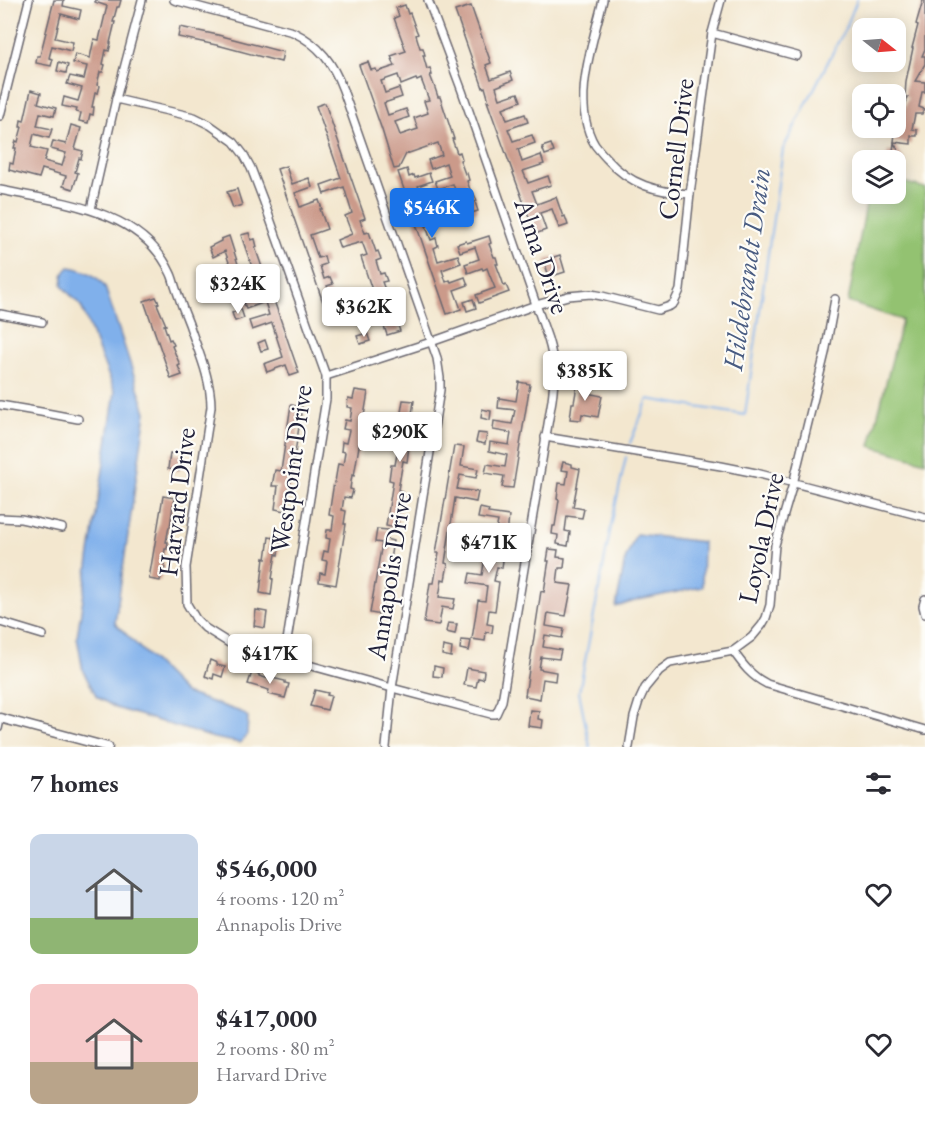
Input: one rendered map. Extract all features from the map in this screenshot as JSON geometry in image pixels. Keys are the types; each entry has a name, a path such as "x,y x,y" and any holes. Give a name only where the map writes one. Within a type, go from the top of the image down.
{"street":[{"path":"0,116 29,0"},
{"path":"91,209 142,0"},
{"name":"Annapolis Drive","path":"174,0 293,32 306,38 320,50 335,70 344,90 439,368 440,390 392,688 386,747"},
{"name":"Alma Drive","path":"428,0 462,91 548,339 554,363 554,378 545,437 504,689 498,711"},
{"path":"603,0 585,79 584,98 589,132 596,146 618,171 628,178 671,193 690,194"},
{"name":"Cornell Drive","path":"536,305 591,294 658,309 674,303 680,290 690,194 712,33 721,0"},
{"path":"712,33 797,56"},
{"name":"Westpoint Drive","path":"116,99 194,117 210,124 234,142 244,155 264,202 326,376 326,399 284,659"},
{"name":"Harvard Drive","path":"0,190 91,209 131,228 147,240 171,272 210,385 211,407 186,567 187,604 196,619 205,628 229,643 491,714 496,714 498,711"},
{"name":"Loyola Drive","path":"734,651 752,637 762,625 770,605 775,545 793,484 825,353 835,299"},
{"path":"326,376 536,305"},
{"path":"0,314 42,322"},
{"path":"0,405 78,419"},
{"path":"545,437 756,473 925,517"},
{"path":"0,518 21,519 62,528"},
{"path":"925,599 922,606 925,614"},
{"path":"0,622 43,635"},
{"path":"629,747 639,701 645,688 659,671 670,663 734,651 743,666 767,684 925,730"},
{"path":"2,718 108,747"}],"lane":[{"path":"0,729 2,718"}],"green space":[{"path":"906,183 925,188 925,462 870,446 902,320 848,302 866,204 906,204"}],"water":[{"path":"69,267 89,273 105,287 146,412 115,623 185,693 241,712 248,717 247,735 240,743 214,738 116,708 97,697 83,671 77,637 115,392 81,306 62,286 64,273"},
{"path":"636,534 703,542 702,587 638,600 616,607 625,560"}],"building":[{"path":"54,0 64,0 63,6 81,10 79,19 61,14 55,38 73,42 71,51 52,46 49,58 53,59 51,66 36,63 37,56 40,56"},
{"path":"95,0 121,0 113,22 115,22 109,51 106,50 103,72 100,72 97,85 100,86 98,93 95,93 92,107 94,107 93,115 90,114 88,123 79,121 81,113 76,112 77,109 62,106 64,97 78,101 82,88 67,84 70,76 84,79 87,66 73,63 75,54 90,58 94,39 99,40 107,6"},
{"path":"923,0 925,0 925,49 922,56 925,56 925,64 915,81 925,82 925,92 922,92 919,107 924,109 922,114 915,114 912,129 917,130 917,136 911,136 911,144 894,142 894,138 906,138 908,97 906,97 906,81 918,25 916,24"},
{"path":"405,5 408,14 410,13 418,34 416,35 420,48 423,48 427,69 430,68 432,75 430,75 438,97 440,97 454,139 452,139 457,153 460,152 462,159 460,160 469,180 467,181 477,201 475,202 478,211 468,214 466,206 461,207 460,205 446,210 443,202 457,196 453,184 438,189 435,181 450,176 446,163 431,169 428,160 442,155 438,143 406,154 399,168 394,169 359,65 368,62 371,70 376,69 377,72 395,66 391,56 406,51 394,18 399,16 396,8","holes":["398,75 401,85 421,79 429,100 424,101 428,113 414,118 418,129 400,135 395,122 409,117 406,109 388,115 384,103 402,97 399,88 385,93 381,81"]},
{"path":"471,6 491,63 486,65 491,79 510,72 513,80 496,87 500,99 518,93 521,101 503,108 507,120 525,114 528,122 508,129 513,141 532,135 535,143 518,149 522,162 541,155 544,164 523,171 528,183 548,176 551,185 532,191 537,204 556,197 568,225 559,228 552,209 540,213 546,230 535,234 487,101 489,101 485,87 483,88 475,68 455,11"},
{"path":"180,27 283,52 281,62 178,37"},
{"path":"59,62 68,65 66,73 57,71"},
{"path":"31,90 41,93 38,103 56,108 54,116 40,113 37,126 52,129 49,138 34,134 31,147 47,151 44,161 62,166 66,153 51,149 53,141 66,144 71,125 81,128 75,149 83,151 75,172 78,173 73,189 63,186 66,176 42,169 39,178 9,170 10,163 13,164 16,148 14,148 16,141 18,142 22,127 20,127 21,120 24,121"},
{"path":"325,103 365,218 360,220 365,233 369,232 381,259 376,261 380,274 384,273 387,281 382,282 387,295 392,294 394,301 390,303 394,315 399,313 402,321 397,323 400,331 387,335 361,257 367,255 362,242 340,248 337,240 352,234 345,216 352,213 344,187 324,194 321,185 341,178 316,106"},
{"path":"551,144 554,152 545,155 542,147"},
{"path":"286,166 292,184 309,178 312,187 295,193 300,207 319,200 322,209 320,209 327,229 310,235 318,258 324,256 326,264 320,266 324,279 330,277 333,284 327,286 332,300 338,298 340,306 326,311 277,169"},
{"path":"407,169 409,177 414,175 415,178 429,173 432,181 418,186 422,199 436,194 439,202 425,207 431,225 426,226 431,240 436,238 438,246 434,248 438,261 458,255 461,263 442,270 446,282 465,277 468,285 454,290 461,309 447,314 398,172"},
{"path":"237,189 242,205 233,208 227,192"},
{"path":"249,233 251,240 255,239 257,247 255,247 264,273 268,272 272,288 270,289 299,373 290,376 286,365 267,372 264,364 283,357 272,323 252,330 249,321 269,315 265,302 246,309 243,300 258,295 252,277 255,276 241,235"},
{"path":"229,236 245,286 238,288 234,275 221,279 219,273 231,268 225,251 213,257 209,247"},
{"path":"489,236 491,243 489,244 498,264 496,264 504,286 506,285 509,292 479,303 476,295 495,288 487,268 468,273 465,264 479,259 475,247 460,252 457,244"},
{"path":"560,255 565,272 549,277 545,260"},
{"path":"234,288 237,297 229,300 226,291"},
{"path":"156,297 169,340 171,339 174,345 172,346 182,375 171,379 144,301"},
{"path":"473,299 476,308 467,311 464,302"},
{"path":"241,309 244,318 235,321 232,313"},
{"path":"367,333 370,341 360,344 357,336"},
{"path":"265,340 268,349 261,351 258,343"},
{"path":"578,380 589,382 587,393 602,396 598,417 582,414 581,420 570,419"},
{"path":"519,382 530,384 513,488 502,487 504,476 485,473 487,464 505,467 507,455 489,451 490,442 509,445 511,433 493,430 494,421 512,424 515,410 498,408 499,398 516,401"},
{"path":"355,390 368,392 354,476 352,475 350,489 353,490 351,498 344,497 342,510 346,511 344,524 346,524 336,585 319,582 320,573 325,574 327,561 322,560 324,551 328,552 330,539 326,538 327,530 332,530 334,516 329,515 334,482 338,464 343,465 345,452 341,451 342,442 346,443 349,430 343,429 345,420 350,421 352,408 347,407 348,398 353,399"},
{"path":"403,400 414,401 407,446 409,446 407,462 403,461 398,490 402,491 397,528 386,526 393,481 389,480 391,465 395,465 400,438 397,437"},
{"path":"291,405 302,407 285,511 275,509 278,486 272,486 275,470 281,471"},
{"path":"482,409 491,411 490,420 481,418"},
{"path":"478,433 487,434 485,444 476,442"},
{"path":"454,446 464,447 461,466 478,469 476,478 460,475 457,489 478,492 476,502 455,498 445,563 448,564 445,580 442,579 439,597 455,599 453,609 442,607 439,625 424,623 430,583 434,583 439,553 436,553"},
{"path":"170,453 183,455 179,471 168,469"},
{"path":"563,462 580,469 573,507 584,509 582,518 567,516 565,531 570,532 568,546 557,544 558,535 552,534 559,500 557,499 559,483 566,484 568,471 561,470"},
{"path":"163,496 175,498 166,542 168,542 163,564 165,565 164,572 162,571 160,581 149,579"},
{"path":"480,508 489,510 488,513 509,516 506,546 500,545 498,559 503,560 502,568 497,567 494,581 499,582 495,611 489,610 487,624 493,625 492,633 486,632 485,641 472,639 478,600 485,601 487,586 468,583 470,573 482,575 489,535 495,536 498,521 478,518"},
{"path":"377,529 388,530 386,539 393,541 381,615 370,613 382,543 375,542"},
{"path":"269,537 280,539 271,595 260,593"},
{"path":"549,549 558,550 557,557 565,558 564,568 559,568 557,583 572,585 566,616 548,613 546,626 564,629 562,638 545,635 543,647 561,650 559,659 541,657 539,669 556,672 555,681 543,679 540,699 525,696 541,591 544,592"},
{"path":"256,610 267,612 265,628 254,626"},
{"path":"448,623 457,624 455,634 446,632"},
{"path":"461,640 471,641 469,651 460,649"},
{"path":"443,646 452,648 451,657 442,655"},
{"path":"210,660 225,667 222,677 214,674 213,679 205,676"},
{"path":"434,666 443,668 442,677 433,676"},
{"path":"467,668 484,671 483,679 478,678 476,687 464,685"},
{"path":"252,672 289,684 285,698 268,694 269,690 248,684"},
{"path":"315,690 331,696 327,710 310,706"},
{"path":"530,710 539,711 538,719 543,720 542,728 528,726"}],"waterway":[{"name":"Hildebrandt Drain","path":"630,443 648,399 745,415 783,149 847,25 857,0"},
{"name":"Hildebrandt Drain","path":"590,747 579,692 626,457"}]}
